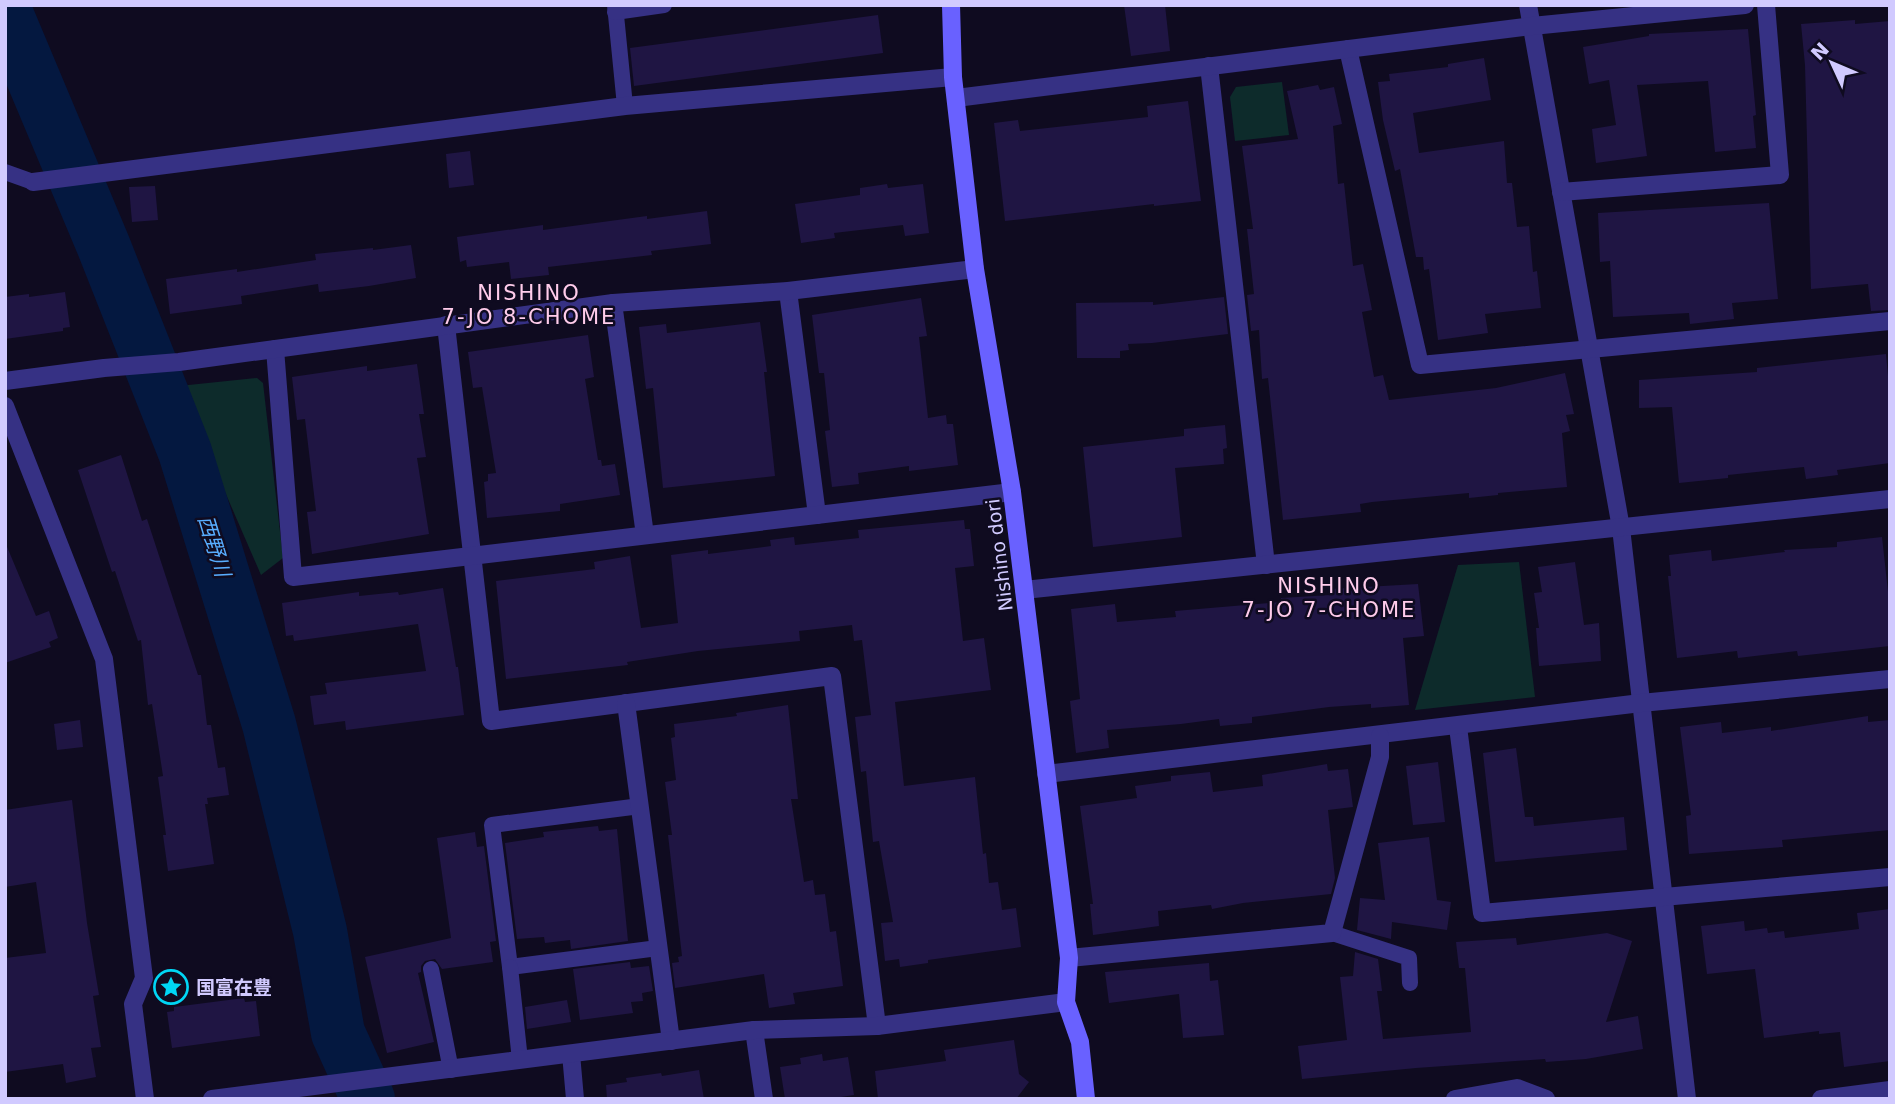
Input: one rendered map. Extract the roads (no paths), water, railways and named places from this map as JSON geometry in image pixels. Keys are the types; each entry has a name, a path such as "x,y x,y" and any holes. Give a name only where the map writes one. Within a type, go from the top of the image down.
{"street":[{"name":"Nishino dori","path":"951,5 953,77 975,269 1012,492 1069,958 1066,1002 1080,1042 1086,1099"},
{"path":"1528,5 1621,528 1687,1099"},
{"path":"956,98 1532,26 1745,5"},
{"path":"1561,192 1780,175 1766,5"},
{"path":"1348,49 1420,365 1890,321"},
{"path":"1209,66 1266,565"},
{"path":"33,182 625,106 953,77"},
{"path":"5,380 179,362 613,303 788,291 975,269"},
{"path":"788,291 817,515"},
{"path":"613,303 645,535"},
{"path":"446,325 491,721 832,676 877,1026"},
{"path":"275,349 293,577 1012,492"},
{"path":"5,406 104,659 144,978 133,1004 145,1099"},
{"path":"1024,590 1890,499"},
{"path":"1046,774 1642,703 1890,679"},
{"path":"626,703 670,1041"},
{"path":"1458,727 1482,913 1890,877"},
{"path":"1069,958 1332,933 1380,757 1380,736"},
{"path":"212,1099 294,1093 319,1084 451,1070 754,1030 877,1026 1066,1002"},
{"path":"754,1030 764,1099"},
{"path":"570,1054 575,1099"},
{"path":"1455,1099 1517,1088 1536,1097"},
{"path":"1821,1099 1890,1090"}],"lane":[{"path":"625,106 615,8 664,5"},
{"path":"5,172 33,182"},
{"path":"520,1060 492,825 640,806"},
{"path":"1332,933 1409,958 1410,983"},
{"path":"510,967 658,948"},
{"path":"431,969 451,1070"}],"waterway":[{"name":"西野川","path":"5,11 104,247 185,452 269,724 320,931 338,1033 368,1099"}],"place":[{"name":"国富在豊","path":"171,987"}],"district":[{"name":"NISHINO 7-JO 8-CHOME","path":"529,305"},
{"name":"NISHINO 7-JO 7-CHOME","path":"1329,598"}]}
